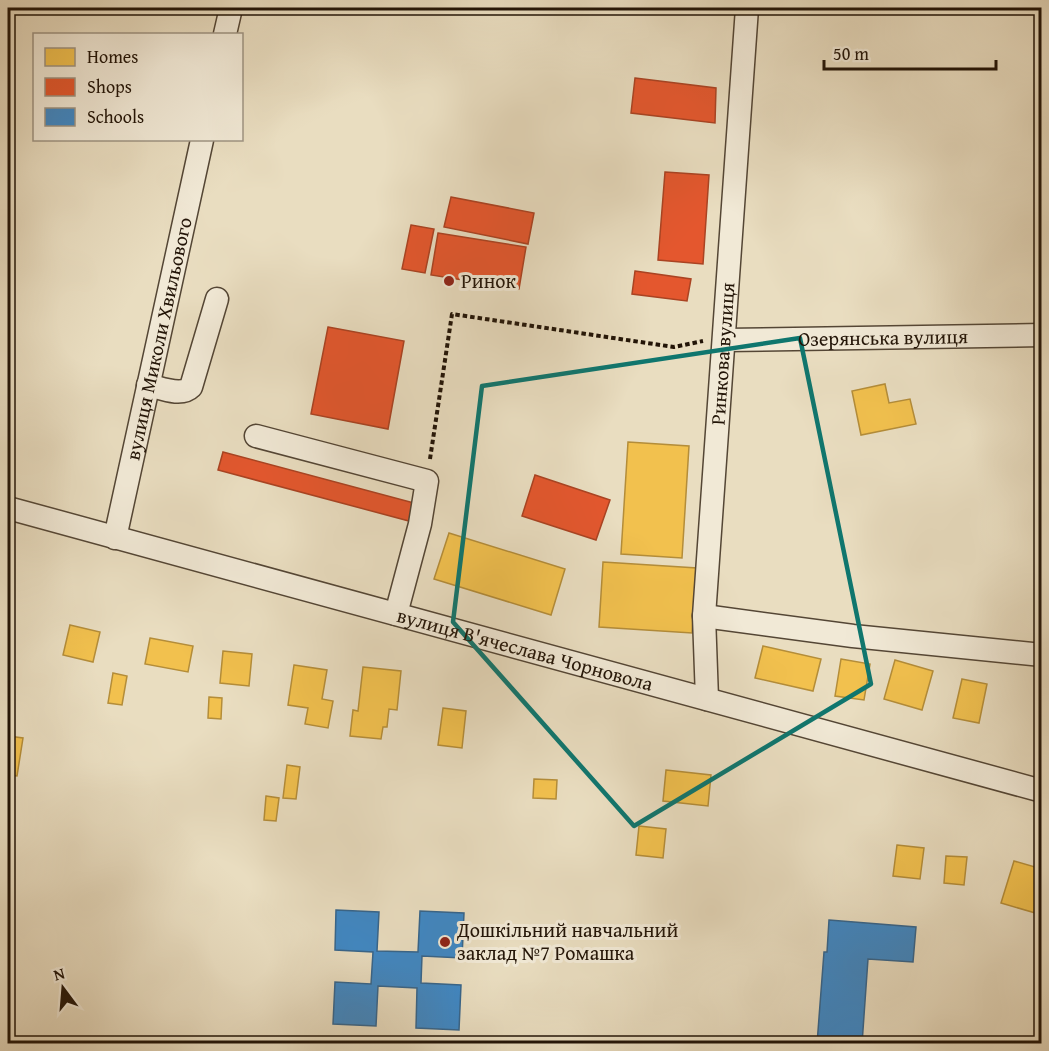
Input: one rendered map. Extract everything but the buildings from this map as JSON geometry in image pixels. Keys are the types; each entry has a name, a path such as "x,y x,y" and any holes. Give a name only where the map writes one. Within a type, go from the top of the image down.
{"street":[{"path":"225,33 231,8"},
{"name":"Ринкова вулиця","path":"707,699 704,616 747,8"},
{"name":"вулиця Миколи Хвильового","path":"115,538 202,141"},
{"path":"148,385 180,392 192,387 218,299"},
{"name":"Озерянська вулиця","path":"724,340 1041,335"},
{"path":"256,436 426,481 420,524 396,614"},
{"name":"вулиця В'ячеслава Чорновола","path":"8,508 1041,791"},
{"path":"704,616 853,636 1041,655"}],"path":[{"path":"426,481 452,314 674,347 708,340 724,340"}],"highlighted area":[{"path":"800,338 871,684 634,826 453,622 482,386"}],"place":[{"name":"Ринок","path":"449,281"},
{"name":"Дошкільний навчальний заклад №7 Ромашка","path":"445,942"}]}
